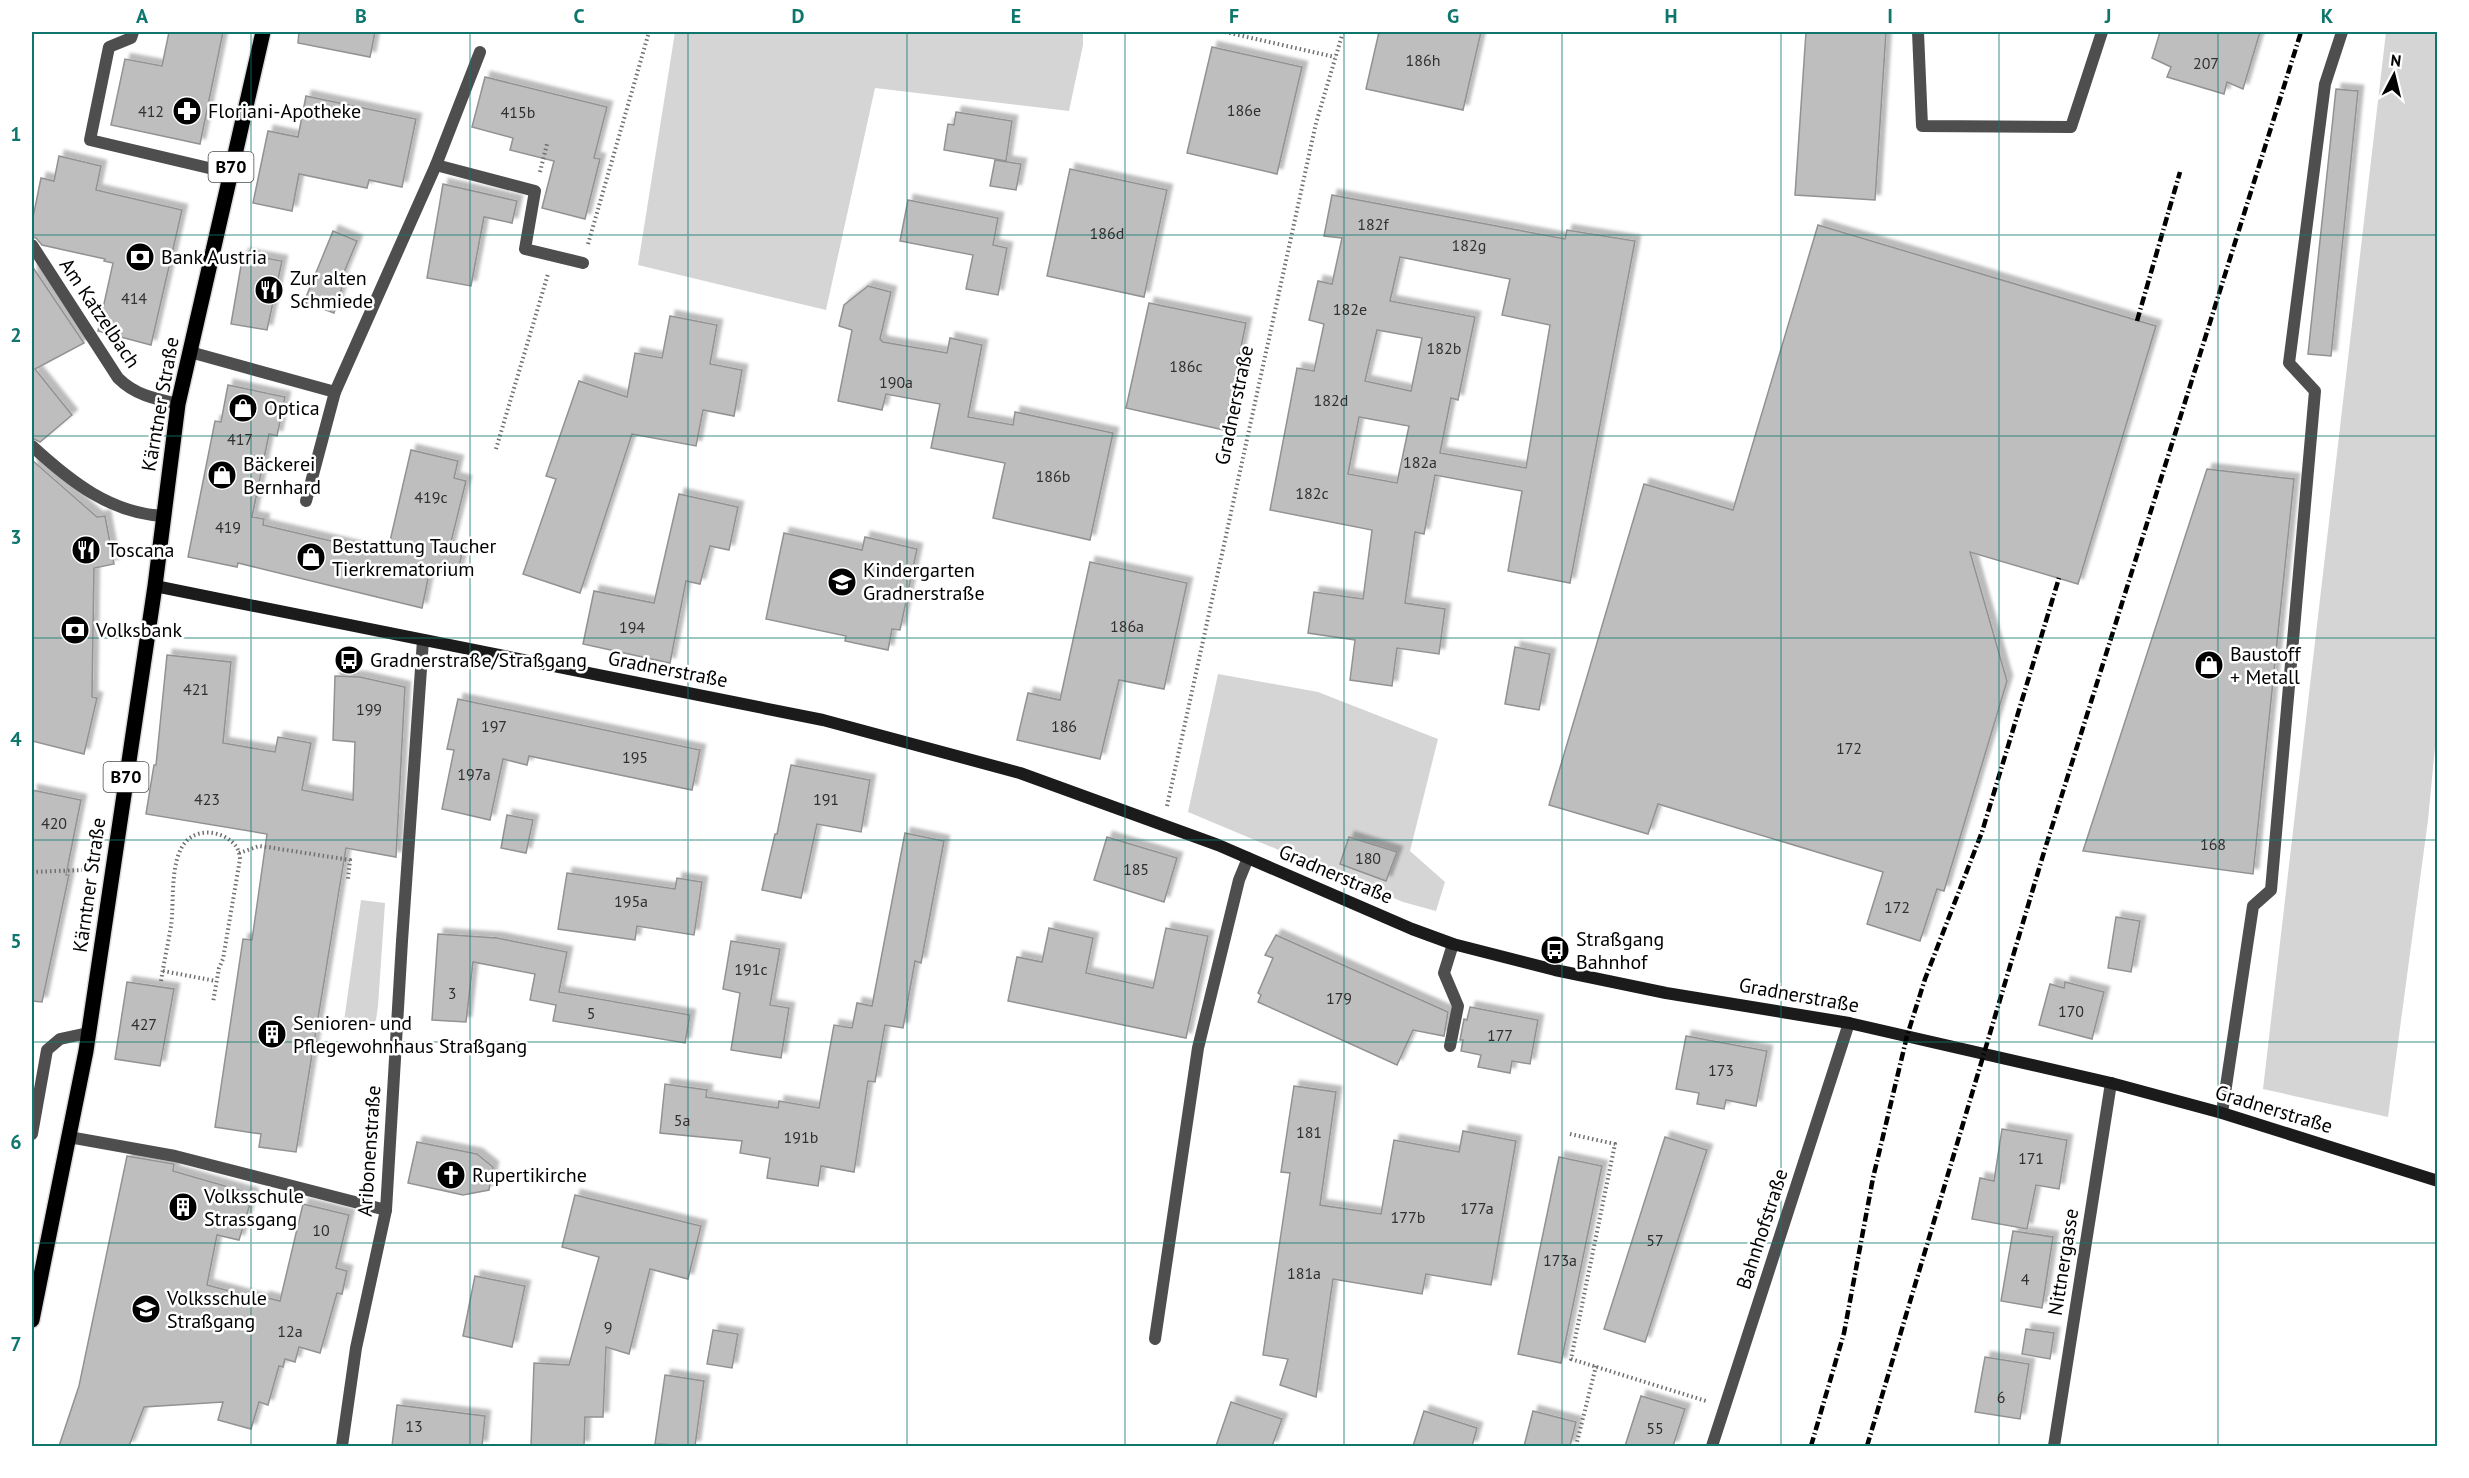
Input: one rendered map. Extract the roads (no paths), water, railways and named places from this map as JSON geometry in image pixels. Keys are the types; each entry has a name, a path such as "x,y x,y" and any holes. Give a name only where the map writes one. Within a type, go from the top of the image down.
{"main road":[{"name":"Kärntner Straße","path":"32,1320 88,1033 155,586 178,404 263,32"},
{"name":"Gradnerstraße","path":"155,586 823,720 1020,773 1248,858 1412,929 1453,944 1554,970 1666,993 1849,1023 2111,1083 2222,1113 2438,1181"}],"street":[{"path":"133,32 131,39 109,47 90,140 230,173"},
{"path":"1918,32 1922,126 2060,127 2071,127 2102,32"},
{"path":"2222,1113 2253,906 2271,890 2315,391 2289,363 2325,84 2342,32"},
{"path":"306,501 335,392 436,165 480,52"},
{"path":"436,165 535,191 525,249 583,263"},
{"name":"Am Katzelbach","path":"32,245 118,378 136,392 178,404"},
{"path":"190,352 335,392"},
{"path":"32,446 80,487 105,501 128,511 165,516"},
{"name":"Aribonenstraße","path":"342,1446 356,1348 386,1210 423,639"},
{"path":"1155,1339 1198,1048 1239,880 1248,858"},
{"path":"1450,1046 1458,1006 1444,973 1453,944"},
{"name":"Bahnhofstraße","path":"1712,1446 1849,1023"},
{"path":"32,1134 47,1050 60,1039 88,1033"},
{"name":"Nittnergasse","path":"2054,1446 2111,1083"},
{"path":"69,1137 184,1158 386,1210"}],"railway":[{"path":"1867,1446 2044,852 2301,32"},
{"path":"2137,321 2180,172"},
{"path":"1811,1446 1844,1333 1873,1178 1907,1036 1925,979 1982,832 2059,578"}],"place":[{"name":"Floriani-Apotheke","path":"187,111"},
{"name":"Bank Austria","path":"140,257"},
{"name":"Zur alten Schmiede","path":"269,290"},
{"name":"Optica","path":"243,408"},
{"name":"Bäckerei Bernhard","path":"222,475"},
{"name":"Toscana","path":"86,550"},
{"name":"Bestattung Taucher Tierkrematorium","path":"311,557"},
{"name":"Kindergarten Gradnerstraße","path":"842,582"},
{"name":"Volksbank","path":"75,630"},
{"name":"Gradnerstraße/Straßgang","path":"349,660"},
{"name":"Baustoff + Metall","path":"2209,665"},
{"name":"Straßgang Bahnhof","path":"1555,950"},
{"name":"Senioren- und Pflegewohnhaus Straßgang","path":"272,1034"},
{"name":"Rupertikirche","path":"451,1175"},
{"name":"Volksschule Strassgang","path":"183,1207"},
{"name":"Volksschule Straßgang","path":"146,1309"}]}
